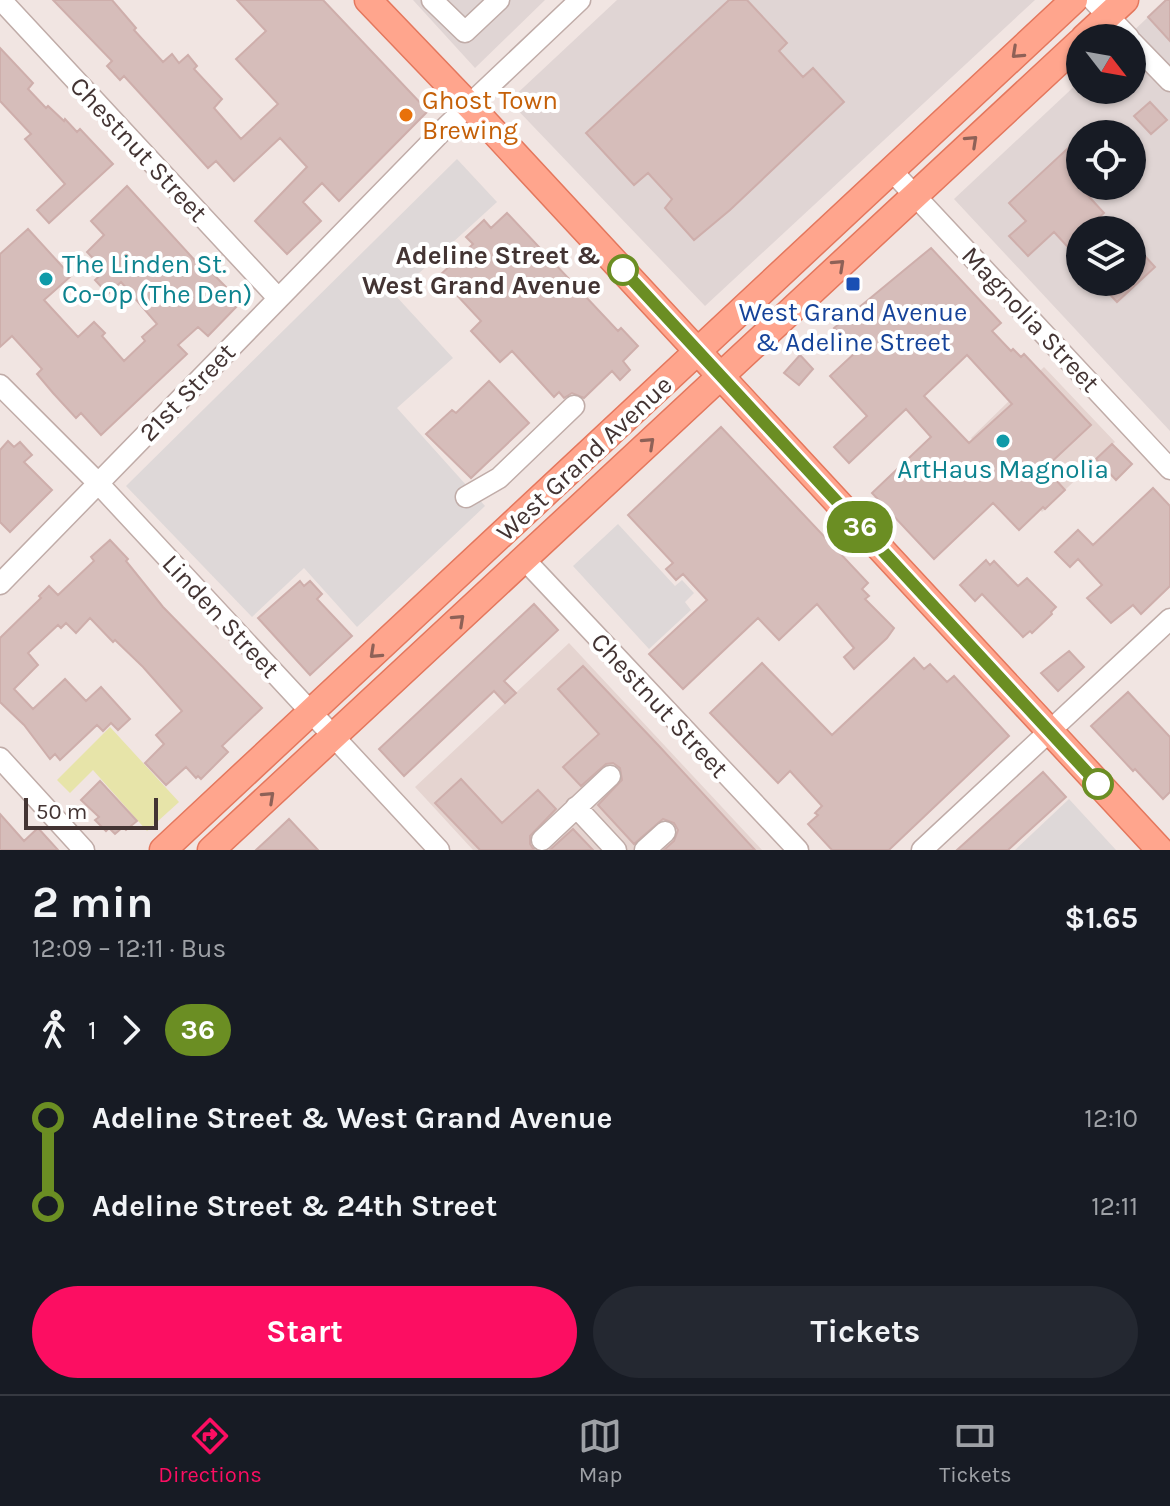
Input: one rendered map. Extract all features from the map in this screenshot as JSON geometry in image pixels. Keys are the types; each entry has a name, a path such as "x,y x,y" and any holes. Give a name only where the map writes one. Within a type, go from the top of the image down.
{"main road":[{"path":"368,0 1160,850"},
{"name":"West Grand Avenue","path":"163,850 1074,0"},
{"name":"West Grand Avenue","path":"1094,24 1108,5"},
{"name":"West Grand Avenue","path":"211,850 1066,55"}],"street":[{"name":"Chestnut Street","path":"1,0 278,298"},
{"path":"432,0 465,32 499,0"},
{"name":"21st Street","path":"1,580 467,106 580,0"},
{"path":"1108,5 1120,24"},
{"path":"1146,56 1170,81"},
{"name":"Magnolia Street","path":"891,170 1170,469"},
{"name":"Linden Street","path":"0,385 98,483 439,850"},
{"path":"466,497 499,478 574,406"},
{"name":"Chestnut Street","path":"524,559 798,850"},
{"path":"922,850 1170,619"},
{"path":"0,758 8,782 84,850"},
{"path":"542,840 610,776"},
{"path":"576,807 616,850"},
{"path":"645,850 665,832"}],"shaded area":[{"path":"413,0 545,0 475,68"},
{"path":"617,0 1035,0 705,306 509,101"},
{"path":"1166,0 1170,0 1170,431 954,199 1066,94 1066,104 1146,104 1146,24 1141,24"},
{"path":"457,159 497,202 395,295 453,358 397,408 485,506 357,627 304,568 252,617 126,486"},
{"name":"ArtHaus Magnolia","path":"1044,367 1115,442 1042,512 971,438"},
{"path":"618,524 675,586 682,580 694,593 685,602 691,610 649,649 573,566"},
{"path":"569,643 762,850 473,850 415,787"},
{"path":"110,727 179,802 147,831 93,770 70,793 57,780"},
{"path":"1069,799 1116,850 1015,850"}],"building":[{"path":"53,0 112,0 163,62 172,54 179,63 188,55 197,66 194,69 222,99 214,108 241,139 278,104 236,59 266,31 237,0 323,0 428,111 339,201 322,183 303,202 321,221 287,254 255,221 307,167 280,138 234,181 216,161 208,168 124,76 120,80 107,66 112,61"},
{"path":"729,0 747,0 787,43 779,51 803,77 813,68 844,102 694,240 665,208 672,199 648,173 634,185 586,133"},
{"path":"1166,0 1170,0 1170,41 1148,17"},
{"path":"0,48 33,83 28,89 46,108 48,106 65,119 77,132 80,129 113,164 49,223 37,210 65,184 25,139 31,134 0,101"},
{"path":"1150,102 1167,120 1151,134 1146,129 1146,120 1138,120 1134,116"},
{"path":"1066,150 1066,200 1092,200 1104,213 1101,216 1066,216 1066,245 1054,232 1028,256 1009,236 1026,221 1009,203"},
{"path":"127,186 200,266 207,272 209,270 241,302 208,336 198,327 178,345 187,354 101,435 81,413 76,418 53,393 37,374 42,369 12,336 0,347 0,254 28,229 71,276 44,300 78,337 94,322 124,361 145,341 142,337 157,324 121,282 108,294 95,280 105,271 87,252 104,235 91,221"},
{"path":"507,213 618,331 621,328 638,346 623,361 630,370 620,380 612,371 584,398 572,393 564,398 559,392 554,397 512,351 500,362 471,331 481,321 439,276 473,244 466,237 484,220 491,228"},
{"path":"931,248 1001,323 992,331 1011,351 1013,349 1021,357 1024,354 1091,425 1045,468 1065,490 1019,530 993,503 934,559 872,493 931,437 906,409 849,463 834,447 867,416 830,376 857,351 834,328","holes":["967,355 1012,404 969,443 924,396"]},
{"path":"1146,257 1155,267 1146,275"},
{"path":"800,355 813,369 799,385 784,373"},
{"path":"489,381 529,423 471,478 426,434 452,410 456,413"},
{"path":"721,427 868,583 862,589 869,596 865,599 894,628 854,669 844,657 854,648 817,604 779,640 758,618 683,689 649,654 707,600 683,574 676,580 666,569 673,563 628,515"},
{"path":"8,441 14,447 20,442 32,455 24,462 52,490 10,532 0,522 0,450"},
{"path":"1112,444 1132,464 1116,480 1096,459"},
{"path":"1153,488 1170,506 1170,586 1141,614 1133,605 1111,623 1087,598 1102,585 1078,559 1070,567 1055,552 1078,530 1093,545"},
{"path":"110,540 163,607 262,708 222,746 228,752 201,779 186,767 166,785 145,763 164,744 156,735 182,711 143,667 90,618 76,633 66,623 61,628 58,625 28,653 38,665 14,689 33,709 65,679 86,701 101,687 130,719 118,730 111,723 103,731 97,725 60,760 55,754 50,759 24,725 0,702 0,638 41,598 39,596 49,586 58,595 94,561 91,557"},
{"path":"986,560 990,565 994,561 1018,586 1027,578 1056,607 1032,633 1030,631 1023,637 982,594 975,601 960,585"},
{"path":"300,581 304,586 310,581 322,594 317,599 352,636 310,675 258,618"},
{"path":"534,604 558,630 504,681 516,693 505,703 494,691 404,776 379,749"},
{"path":"1069,651 1084,667 1058,691 1041,673"},
{"path":"914,658 924,669 930,664 947,682 954,676 1009,736 889,850 832,850 808,824 822,806 790,771 778,783 710,713 762,663 832,735"},
{"path":"583,666 755,850 664,850 674,841 678,830 674,823 663,819 634,844 598,805 622,780 620,768 613,763 606,764 581,786 563,767 599,734 558,689"},
{"path":"1128,692 1170,737 1170,792 1163,799 1091,726"},
{"path":"1043,772 1066,797 1008,850 957,850"},
{"path":"461,779 502,823 538,790 556,809 530,836 534,850 480,850 435,803"},
{"path":"100,781 137,821 126,830 123,827 115,834 109,828 106,831 95,820 99,817 81,800"},
{"path":"0,814 24,841 38,828 58,850 0,850"},
{"path":"289,819 318,850 256,850 269,838"},
{"path":"573,829 593,850 550,850 551,849"}],"bus line":[{"name":"36","path":"623,270 1098,784"}],"place":[{"name":"Ghost Town Brewing","path":"406,115"},
{"name":"Adeline Street & West Grand Avenue","path":"623,270"},
{"name":"The Linden St. Co-Op (The Den)","path":"46,279"},
{"name":"West Grand Avenue & Adeline Street","path":"853,284"},
{"name":"ArtHaus Magnolia","path":"1003,441"}]}
